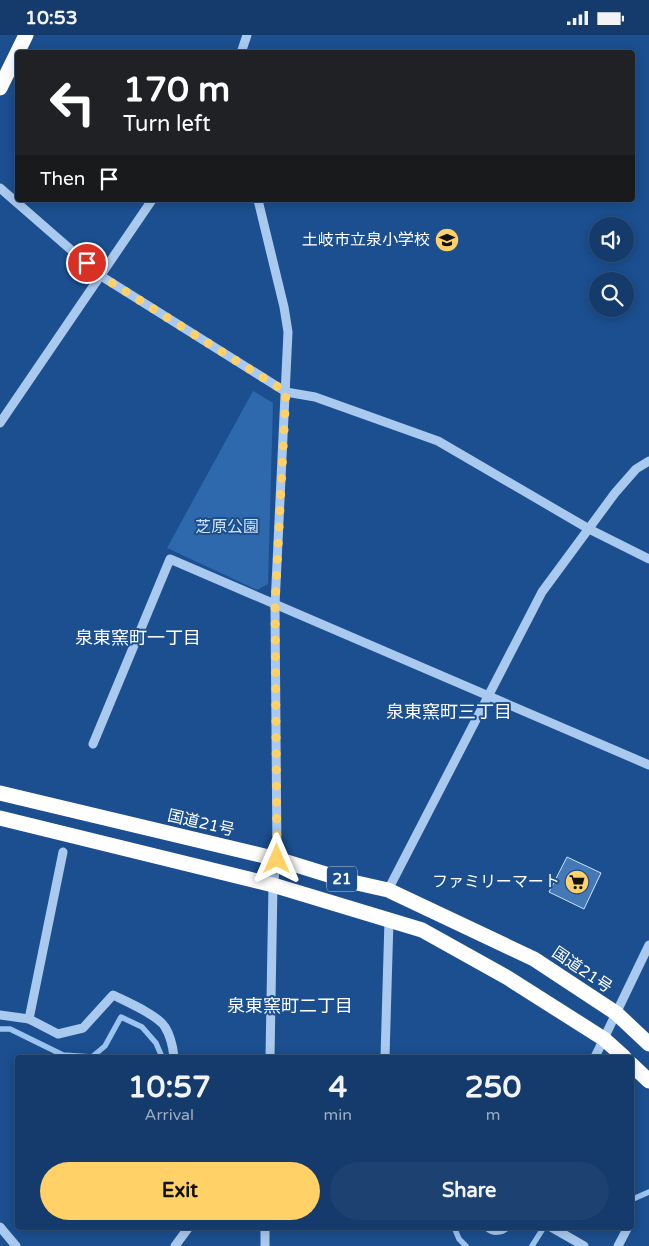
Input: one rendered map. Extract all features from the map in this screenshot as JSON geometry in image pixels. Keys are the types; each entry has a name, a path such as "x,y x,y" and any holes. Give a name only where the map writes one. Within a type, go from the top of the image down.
{"highway":[{"path":"19,50 26,35"},
{"path":"0,88 15,57"},
{"name":"国道21号","path":"0,793 277,859 348,881 388,890 534,959 616,1013 649,1044"},
{"name":"21","path":"0,818 273,885 422,930 508,978 604,1039 622,1055"},
{"path":"634,1068 649,1081"}],"street":[{"path":"242,50 247,35"},
{"path":"0,188 15,201"},
{"path":"16,202 101,276 286,392 315,397 438,441 589,529 649,559"},
{"path":"0,423 151,202"},
{"path":"258,202 284,307 288,332 275,605 277,859 273,885 270,1055"},
{"path":"388,890 542,591 615,493 636,469 649,461"},
{"path":"93,744 170,559 487,697 649,765"},
{"path":"30,1019 63,852"},
{"path":"385,1055 389,920"},
{"path":"596,1055 649,945"},
{"path":"0,1015 30,1019 58,1034 83,1028 113,995 146,1011 164,1025 174,1055"},
{"path":"0,1227 16,1246"},
{"path":"175,1246 187,1230"},
{"path":"265,1230 265,1246"},
{"path":"556,1230 584,1246"},
{"path":"618,1246 626,1230"}],"green space":[{"name":"芝原公園","path":"253,391 273,403 268,584 257,590 167,548"}],"building":[{"path":"567,857 601,873 584,909 549,892"}],"waterway":[{"path":"94,1055 105,1046 121,1017 142,1027 156,1043 161,1055"},
{"path":"0,1029 10,1029 63,1055"},
{"path":"634,1199 649,1192"},
{"path":"455,1230 459,1239 466,1246"},
{"path":"532,1246 542,1230"}],"place":[{"name":"土岐市立泉小学校","path":"447,240"},
{"name":"ファミリーマート","path":"577,882"}],"district":[{"name":"泉東窯町一丁目","path":"138,638"},
{"name":"泉東窯町三丁目","path":"449,712"},
{"name":"泉東窯町二丁目","path":"290,1006"}],"route":[{"path":"87,263 101,276 286,392 275,605 277,859"}]}
